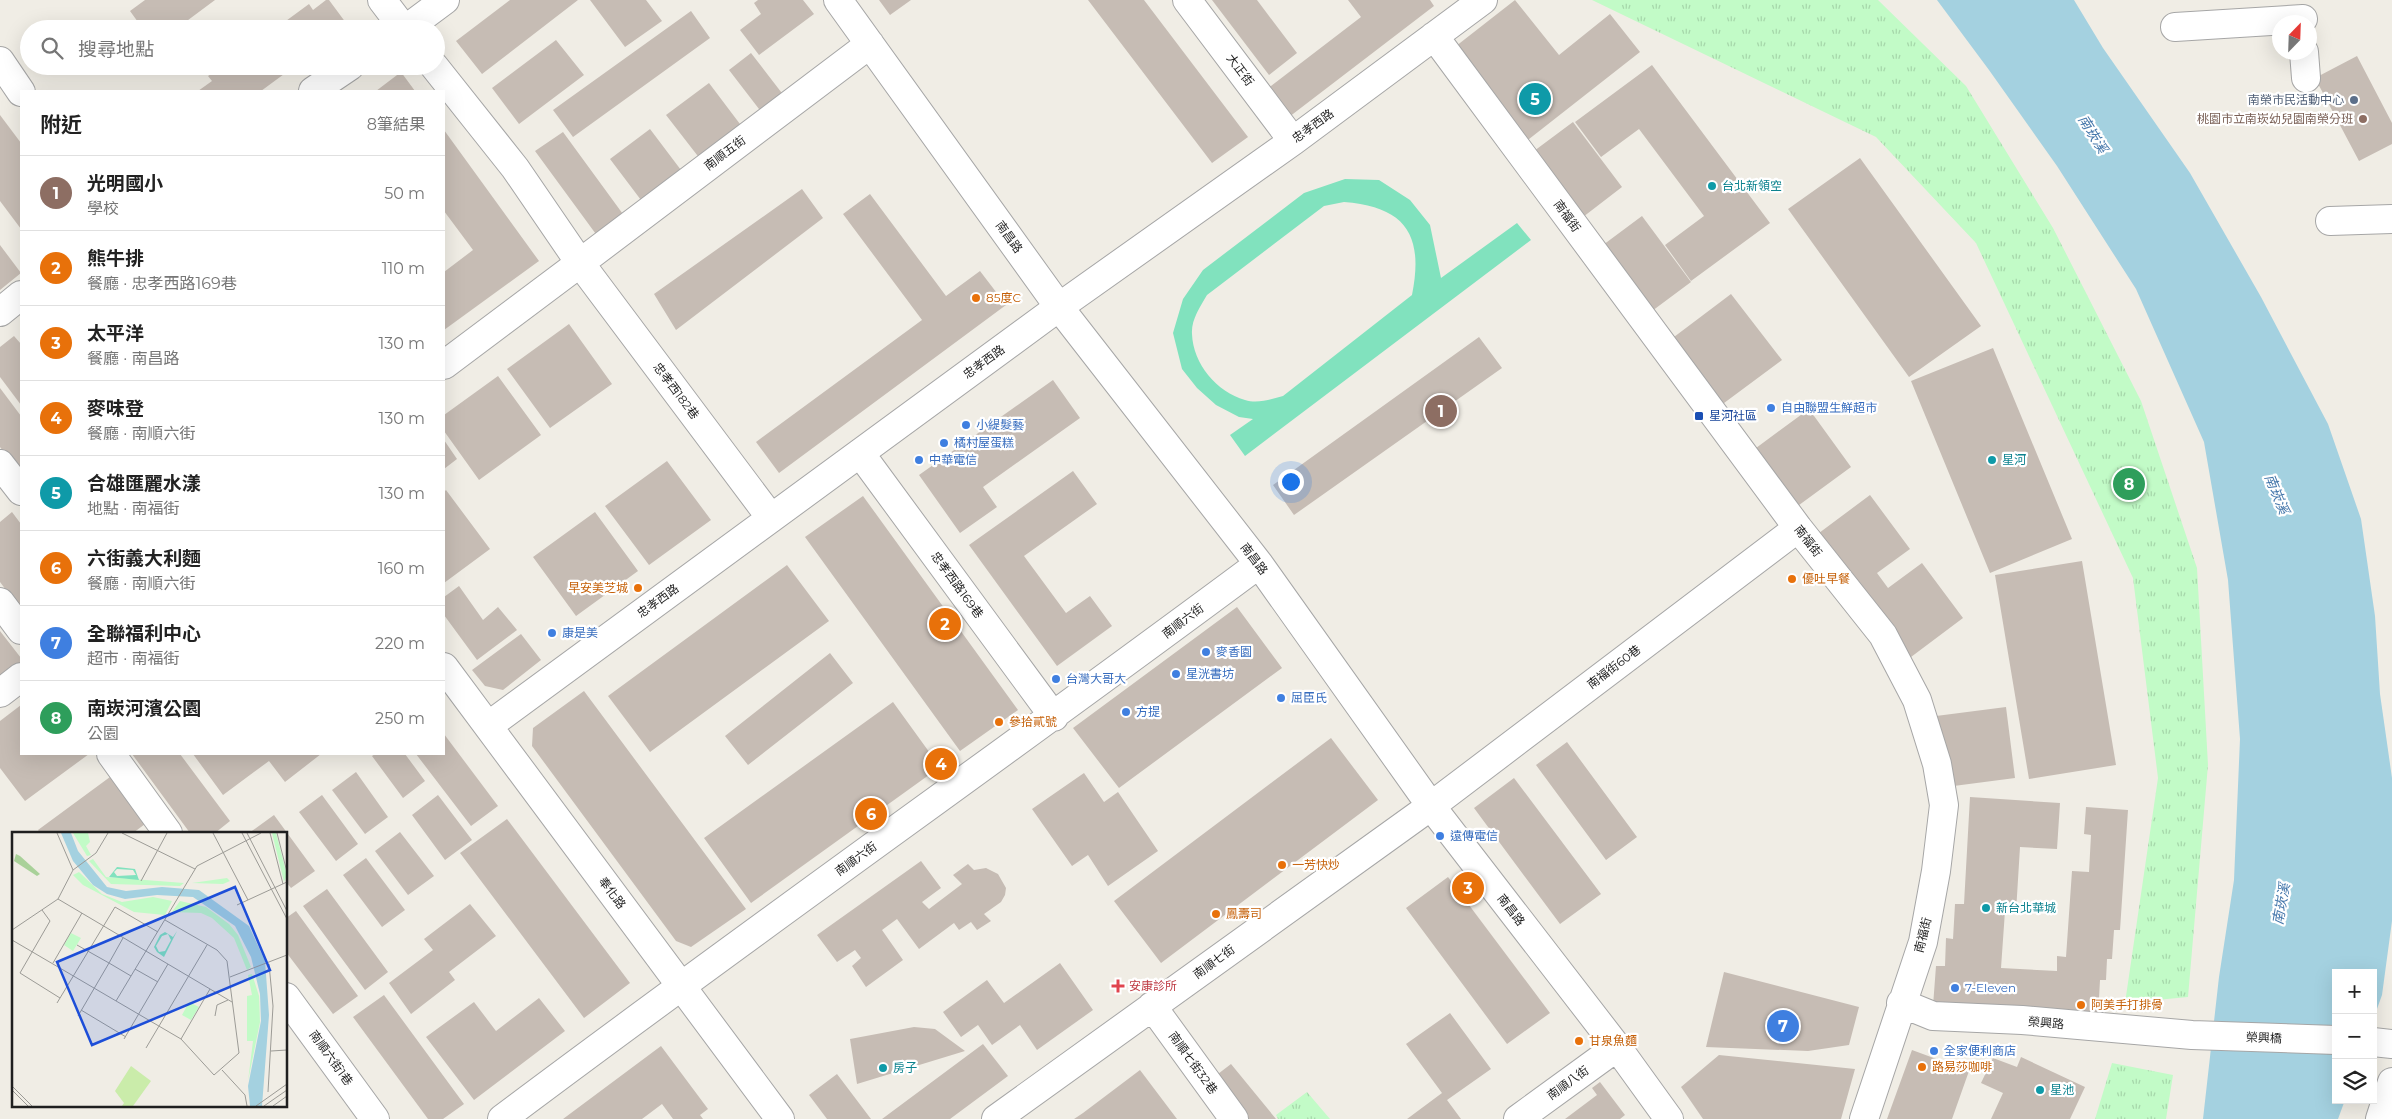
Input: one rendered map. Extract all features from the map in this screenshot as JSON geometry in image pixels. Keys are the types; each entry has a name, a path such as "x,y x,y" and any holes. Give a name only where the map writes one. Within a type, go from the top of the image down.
{"street":[{"path":"382,0 398,20"},
{"path":"417,20 445,0"},
{"name":"南昌路","path":"838,0 1059,307 1259,564 1431,806 1617,1047 1669,1119"},
{"name":"大正街","path":"1187,0 1293,141"},
{"name":"忠孝西路","path":"488,726 1059,307 1293,141 1483,0"},
{"path":"2174,27 2302,14"},
{"name":"南福街","path":"1434,36 1798,528 1883,635 1917,700 1938,764 1944,804 1936,871 1923,942 1901,1003 1864,1119"},
{"name":"南順五街","path":"445,364 870,44"},
{"path":"0,61 20,91"},
{"path":"314,90 337,75"},
{"path":"441,75 515,168 580,263"},
{"path":"2330,222 2392,219"},
{"name":"忠孝西182巷","path":"580,263 771,518"},
{"name":"忠孝西路169巷","path":"860,453 1054,717"},
{"path":"0,464 20,490"},
{"name":"南福街60巷","path":"1431,806 1798,528"},
{"name":"南順六街","path":"502,1119 680,985 1054,717 1259,564"},
{"path":"0,602 20,629"},
{"name":"奉化路","path":"445,668 780,1119"},
{"path":"0,693 20,678"},
{"path":"112,755 167,832"},
{"name":"南順七街","path":"996,1119 1431,806"},
{"name":"南順六街1巷","path":"288,1000 375,1119"},
{"name":"榮興路","path":"1901,1003 1933,1016 2022,1020 2192,1035"},
{"name":"南順七街32巷","path":"1152,1006 1234,1119"},
{"name":"榮興橋","path":"2192,1035 2332,1040"},
{"path":"2377,1042 2392,1044"},
{"name":"南順八街","path":"1518,1119 1617,1047"},
{"path":"2380,1119 2392,1082"}],"green space":[{"path":"1592,0 1878,0 1966,86 2053,228 2141,401 2197,568 2208,765 2188,997 2125,1003 2158,778 2133,578 1976,243 1876,137"},
{"path":"1345,179 1379,180 1410,200 1430,225 1441,278 1517,223 1531,240 1245,456 1230,435 1253,419 1239,417 1216,405 1197,388 1182,369 1173,333 1183,299 1203,270 1304,193","holes":["1344,202 1382,210 1396,218 1406,228 1412,241 1415,256 1412,295 1283,396 1264,401 1250,401 1235,396 1216,384 1202,366 1193,345 1192,329 1194,319 1207,295 1324,206"]},
{"path":"2112,1063 2173,1075 2166,1119 2095,1119"},
{"path":"1307,1092 1330,1119 1278,1119 1276,1115"}],"water":[{"name":"南崁溪","path":"1937,0 2074,0 2103,48 2190,173 2261,297 2328,424 2361,519 2375,616 2380,694 2392,778 2392,921 2382,995 2377,1009 2377,969 2332,969 2332,1104 2344,1104 2338,1119 2203,1119 2219,977 2234,880 2240,739 2228,580 2204,442 2136,289 2057,166"}],"building":[{"path":"145,0 215,0 188,20 136,20 130,11"},
{"path":"326,0 329,0 344,20 287,20 309,4 313,10"},
{"path":"510,0 578,0 482,74 456,41"},
{"path":"590,0 646,0 662,21 625,47"},
{"path":"758,0 803,0 814,14 759,55 740,30 761,14 754,3"},
{"path":"879,0 911,0 890,15"},
{"path":"1088,0 1144,0 1248,137 1212,163"},
{"path":"1212,0 1257,0 1297,53 1269,75"},
{"path":"1348,0 1430,0 1434,6 1289,117 1267,89 1361,17"},
{"path":"1515,0 1559,55 1610,14 1640,52 1524,143 1451,50"},
{"path":"691,11 710,38 573,137 553,110"},
{"path":"556,40 584,75 519,124 492,88"},
{"path":"751,53 788,101 766,118 729,70"},
{"name":"南榮市民活動中心","path":"2357,56 2392,123 2392,144 2359,161 2315,78"},
{"name":"台北新領空","path":"1652,65 1770,223 1691,281 1665,245 1704,216 1639,129 1601,157 1575,122"},
{"path":"283,75 262,90 199,90 212,81 208,76"},
{"path":"397,75 403,75 414,90 377,90"},
{"path":"709,83 746,132 704,164 666,115"},
{"path":"0,115 20,142 20,228 0,201"},
{"path":"1573,122 1622,187 1583,217 1534,151"},
{"path":"650,129 687,178 647,208 610,159"},
{"path":"445,131 539,261 445,329 445,271 473,250 445,212"},
{"path":"563,132 628,221 601,241 535,151"},
{"path":"1860,158 1981,326 1909,377 1788,209"},
{"path":"802,189 823,218 676,330 654,294"},
{"path":"870,194 946,296 980,271 1006,305 779,473 756,442 922,320 843,214"},
{"path":"1642,216 1691,282 1652,311 1603,245"},
{"path":"0,245 20,274 0,290"},
{"path":"1731,294 1782,360 1720,406 1670,340"},
{"path":"569,324 612,384 550,428 507,369"},
{"path":"14,336 20,343 20,404 0,377 0,347"},
{"path":"1479,337 1502,368 1294,515 1273,485"},
{"name":"星河","path":"1993,348 2072,539 1990,573 1911,381"},
{"path":"498,376 541,435 479,480 445,432 445,414"},
{"path":"1053,380 1080,418 983,487 997,507 960,533 919,475"},
{"path":"0,388 20,415 20,474 0,447"},
{"path":"1809,409 1851,467 1795,508 1752,451"},
{"path":"445,441 457,459 445,468"},
{"path":"667,461 711,520 649,565 605,506"},
{"path":"1073,471 1097,504 1024,556 1066,613 1090,596 1112,626 1057,666 969,545"},
{"path":"445,491 490,549 445,582"},
{"path":"1870,495 1910,549 1877,573 1888,588 1922,563 1963,618 1907,660 1815,536"},
{"path":"863,496 1018,710 960,751 805,537"},
{"path":"12,512 20,523 20,609 0,582 0,522"},
{"path":"595,512 638,571 576,616 533,557"},
{"path":"2082,561 2116,765 2029,779 1995,575"},
{"path":"787,565 829,621 650,752 608,696"},
{"path":"459,586 483,620 498,607 517,630 477,660 445,616 445,596"},
{"path":"1237,607 1282,668 1119,788 1073,728"},
{"path":"0,631 20,657 20,665 0,680"},
{"path":"521,634 541,660 503,690 485,686 472,670"},
{"path":"830,653 853,683 748,765 725,736"},
{"path":"584,691 746,909 691,947 676,941 532,746 533,728"},
{"path":"893,702 940,767 751,903 704,838"},
{"path":"20,706 20,755 88,755 25,801 0,768 0,721"},
{"path":"2006,707 2015,778 1946,787 1936,716"},
{"path":"445,735 498,806 471,826 417,755 445,755"},
{"path":"1331,738 1378,800 1161,963 1114,901"},
{"path":"1567,742 1637,837 1606,860 1536,765"},
{"path":"133,755 181,755 230,821 216,832 189,832"},
{"path":"194,755 320,755 285,782 269,761 223,795"},
{"path":"406,755 425,781 403,798 372,756"},
{"path":"356,772 388,817 365,834 332,790"},
{"path":"1084,773 1104,802 1118,792 1158,851 1108,886 1088,855 1072,866 1032,809"},
{"path":"110,777 145,824 134,832 39,832 38,830"},
{"path":"1514,778 1601,894 1560,924 1474,808"},
{"path":"322,795 358,844 336,861 299,812"},
{"path":"438,795 472,840 445,860 412,815"},
{"name":"新台北華城","path":"1970,797 2060,803 2057,849 2020,847 2016,912 2005,911 2001,968 2057,971 2057,956 2066,957 2072,871 2089,872 2091,835 2084,834 2086,807 2128,810 2120,930 2114,930 2112,959 2107,959 2106,980 2100,980 2098,1017 1933,1006 1936,966 1945,966 1946,938 1953,939 1955,904 1964,904"},
{"path":"274,815 286,832 250,832"},
{"path":"507,819 630,983 584,1018 460,853"},
{"path":"400,832 434,876 408,895 375,851"},
{"path":"288,834 315,871 291,888 288,884"},
{"path":"366,858 405,910 382,927 343,875"},
{"path":"921,861 941,888 922,902 929,909 962,884 953,875 968,864 974,870 986,868 998,874 1006,888 1005,895 1001,902 984,914 991,921 977,930 971,922 959,930 954,923 919,949 897,919 882,930 903,960 866,987 852,966 861,958 855,950 837,962 817,935"},
{"path":"1448,877 1550,1013 1507,1044 1406,908"},
{"path":"327,889 388,972 365,990 303,906"},
{"path":"470,904 496,936 449,972 455,980 411,1014 389,983 433,950 424,939"},
{"path":"296,911 358,996 333,1014 288,955 288,917"},
{"path":"1060,963 1093,1010 1037,1050 1020,1025 992,1045 978,1025 961,1037 943,1012 987,980 1004,1003"},
{"path":"1724,972 1859,1007 1849,1045 1808,1051 1706,1047"},
{"path":"384,995 464,1104 443,1119 428,1119 353,1017"},
{"path":"539,998 565,1031 474,1100 426,1037 474,1002 496,1031"},
{"path":"1450,1013 1491,1069 1447,1100 1461,1119 1407,1119 1442,1093 1406,1044"},
{"name":"房子","path":"914,1027 935,1029 965,1051 857,1084 850,1039"},
{"path":"983,1044 1008,1076 950,1119 882,1119"},
{"path":"661,1046 708,1109 700,1115 703,1119 673,1119 662,1104 642,1119 563,1119"},
{"path":"1912,1050 1969,1071 1952,1119 1887,1119"},
{"path":"1719,1055 1855,1069 1841,1119 1703,1119 1681,1087"},
{"name":"星池","path":"2021,1057 2085,1087 2070,1119 1991,1119 2003,1093 1981,1083 1993,1058 2017,1067"},
{"path":"1231,1064 1276,1119 1249,1119 1214,1077"},
{"path":"1140,1070 1177,1119 1074,1119 1083,1113"},
{"path":"837,1074 871,1119 827,1119 809,1095"},
{"path":"1600,1082 1625,1115 1620,1119 1565,1119 1597,1095 1592,1088"}],"place":[{"name":"合雄匯麗水漾","path":"1535,99"},
{"name":"南榮市民活動中心","path":"2354,100"},
{"name":"桃園市立南崁幼兒園南榮分班","path":"2363,119"},
{"name":"台北新領空","path":"1712,186"},
{"name":"85度C","path":"976,298"},
{"name":"自由聯盟生鮮超市","path":"1771,408"},
{"name":"光明國小","path":"1441,411"},
{"name":"星河社區","path":"1699,416"},
{"name":"小緹髮藝","path":"966,425"},
{"name":"橘村屋蛋糕","path":"944,443"},
{"name":"中華電信","path":"919,460"},
{"name":"星河","path":"1992,460"},
{"name":"南崁河濱公園","path":"2129,484"},
{"name":"優吐早餐","path":"1792,579"},
{"name":"早安美芝城","path":"638,588"},
{"name":"熊牛排","path":"945,624"},
{"name":"康是美","path":"552,633"},
{"name":"麥香園","path":"1206,652"},
{"name":"星洸書坊","path":"1176,674"},
{"name":"台灣大哥大","path":"1056,679"},
{"name":"屈臣氏","path":"1281,698"},
{"name":"方提","path":"1126,712"},
{"name":"參拾貳號","path":"999,722"},
{"name":"麥味登","path":"941,764"},
{"name":"六街義大利麵","path":"871,814"},
{"name":"遠傳電信","path":"1440,836"},
{"name":"一芳快炒","path":"1282,865"},
{"name":"太平洋","path":"1468,888"},
{"name":"新台北華城","path":"1986,908"},
{"name":"鳳壽司","path":"1216,914"},
{"name":"安康診所","path":"1118,986"},
{"name":"7-Eleven","path":"1955,988"},
{"name":"阿美手打排骨","path":"2081,1005"},
{"name":"全聯福利中心","path":"1783,1026"},
{"name":"甘泉魚麵","path":"1579,1041"},
{"name":"全家便利商店","path":"1934,1051"},
{"name":"路易莎咖啡","path":"1922,1067"},
{"name":"房子","path":"883,1068"},
{"name":"星池","path":"2040,1090"}]}
